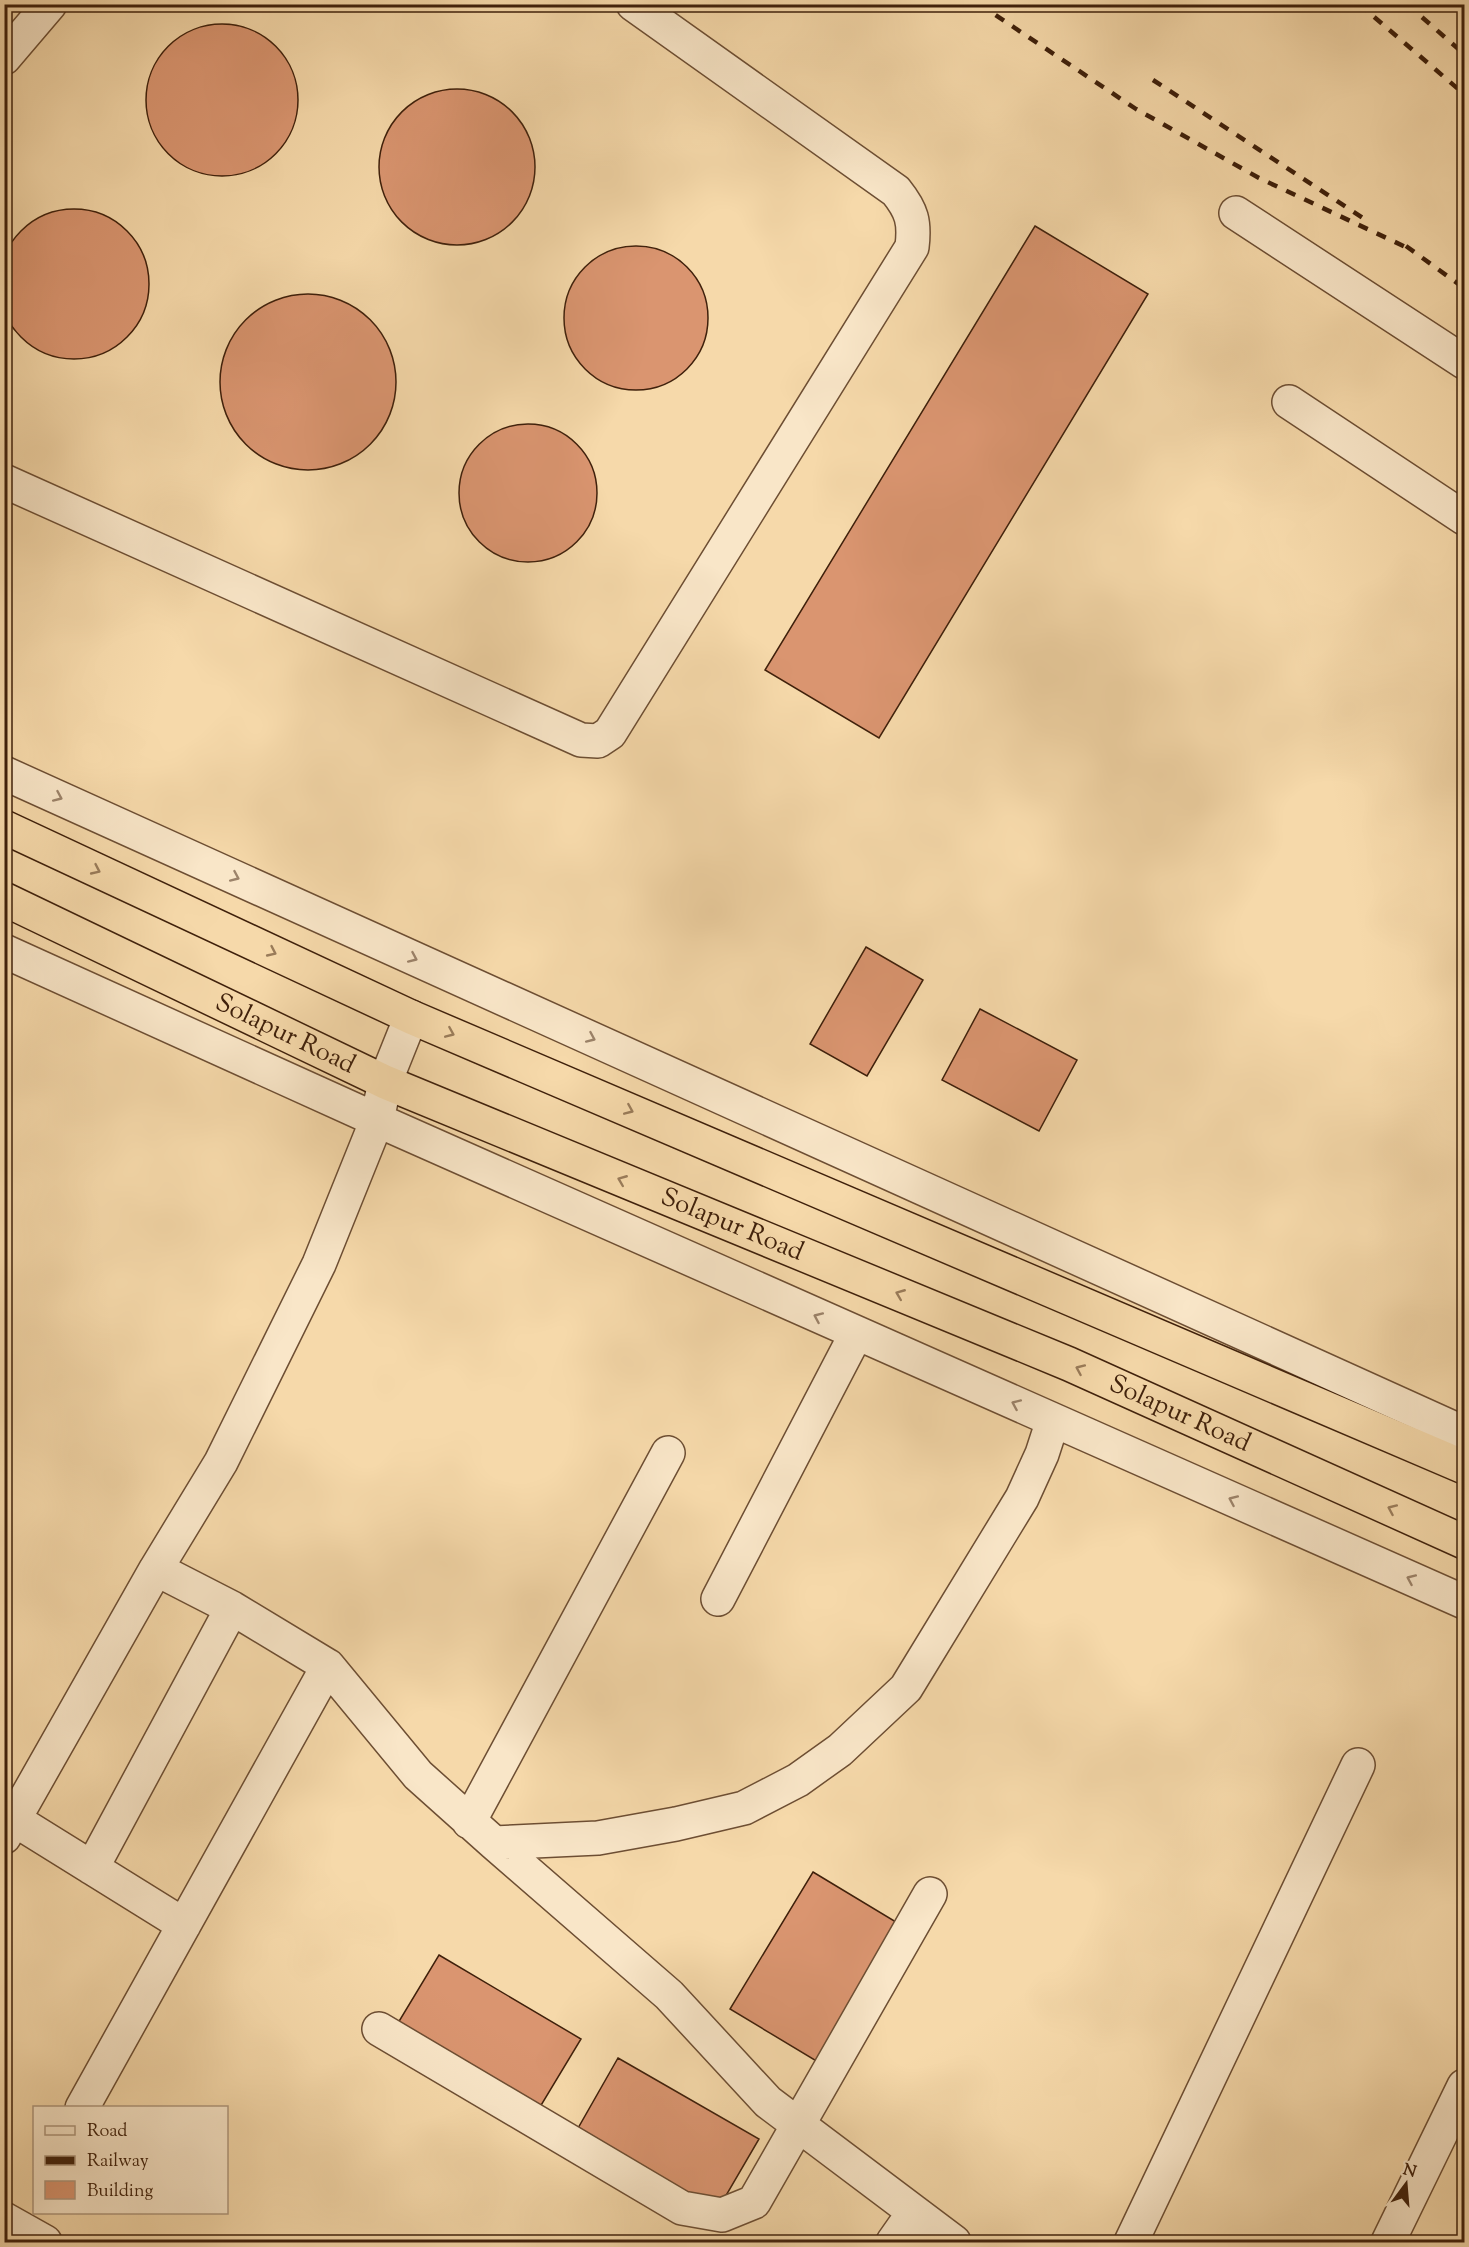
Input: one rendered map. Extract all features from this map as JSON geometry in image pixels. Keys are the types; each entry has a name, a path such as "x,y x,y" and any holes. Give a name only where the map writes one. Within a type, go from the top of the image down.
{"highway":[{"path":"4,827 411,1017 1464,1467"},
{"name":"Solapur Road","path":"4,899 386,1082 1069,1364 1464,1542"}],"street":[{"path":"4,58 50,4"},
{"path":"4,481 581,740 598,741 610,733 912,248 915,228 908,206 896,191 633,4"},
{"path":"1236,213 1464,362"},
{"path":"1289,402 1464,518"},
{"path":"4,773 1464,1433"},
{"path":"4,951 856,1334 1464,1602"},
{"path":"184,1925 92,1868 10,1829 156,1569 221,1462 319,1264 377,1120 386,1082 411,1017"},
{"path":"718,1599 856,1334"},
{"path":"494,1844 598,1838 676,1824 744,1808 798,1780 840,1750 906,1688 1022,1498 1042,1454 1053,1420"},
{"path":"469,1822 668,1453"},
{"path":"156,1569 232,1608 328,1666 418,1775 669,1995 768,2102 953,2242"},
{"path":"92,1868 232,1608"},
{"path":"83,2106 328,1666"},
{"path":"1131,2242 1358,1765"},
{"path":"379,2029 682,2208 722,2215 754,2202 930,1894"},
{"path":"1388,2242 1464,2086"},
{"path":"893,2242 914,2212"},
{"path":"4,2219 45,2242"}],"building":[{"path":"222,24 237,25 251,30 276,46 292,71 297,85 297,115 292,129 276,154 251,170 237,175 222,176 207,175 193,170 168,154 152,129 147,115 146,100 147,85 152,71 168,46 193,30 207,25"},
{"path":"457,89 472,90 487,95 512,112 529,137 534,152 534,182 529,197 512,222 487,239 472,244 457,245 442,244 427,239 402,222 385,197 380,182 379,167 380,152 385,137 402,112 427,95 442,90"},
{"path":"74,209 103,214 116,221 127,231 137,242 144,255 149,284 144,313 137,326 127,337 116,347 103,354 74,359 45,354 32,347 21,337 11,326 4,313 -1,284 4,255 11,242 21,231 32,221 45,214"},
{"path":"1035,226 1148,294 879,738 765,670"},
{"path":"636,246 663,252 676,258 687,267 696,278 702,291 708,318 702,345 696,358 687,369 676,378 663,384 636,390 609,384 596,378 585,369 576,358 570,345 564,318 570,291 576,278 585,267 596,258 609,252"},
{"path":"308,294 342,301 357,309 370,320 381,333 389,348 396,382 389,416 381,431 370,444 357,455 342,463 308,470 274,463 259,455 246,444 235,431 227,416 220,382 227,348 235,333 246,320 259,309 274,301"},
{"path":"528,424 555,429 567,435 577,444 586,454 592,466 597,493 592,520 586,532 577,542 567,551 555,557 528,562 501,557 489,551 479,542 470,532 464,520 459,493 464,466 470,454 479,444 489,435 501,429"},
{"path":"866,947 923,980 867,1076 810,1044"},
{"path":"980,1009 1077,1060 1039,1131 942,1080"},
{"path":"813,1872 901,1925 818,2062 730,2009"},
{"path":"439,1955 581,2039 540,2107 398,2023"},
{"path":"618,2058 759,2139 717,2211 577,2130"}],"railway":[{"path":"979,4 1136,109 1259,178 1412,250"},
{"path":"1359,4 1464,94"},
{"path":"1407,4 1464,54"},
{"path":"1457,4 1464,10"},
{"path":"1153,80 1366,220"},
{"path":"1406,246 1464,288"}]}
